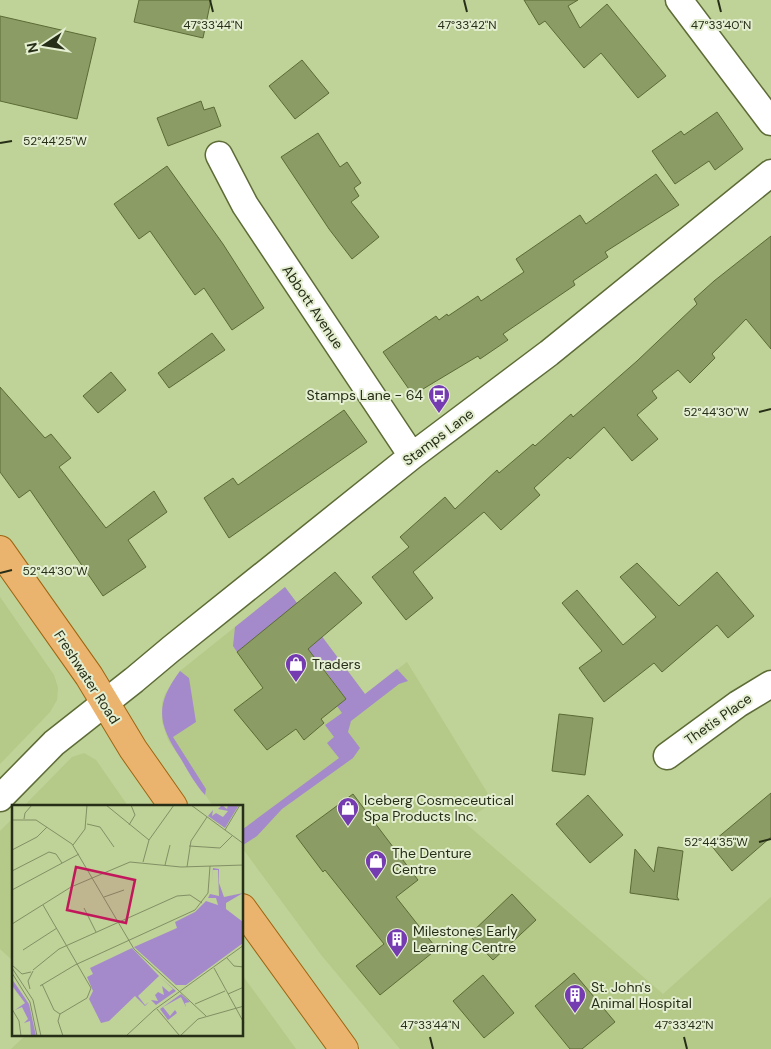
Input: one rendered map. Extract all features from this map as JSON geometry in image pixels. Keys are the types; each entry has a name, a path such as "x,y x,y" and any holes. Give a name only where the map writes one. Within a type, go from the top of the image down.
{"main road":[{"name":"Freshwater Road","path":"0,550 106,703 134,749 172,805"},
{"path":"244,911 344,1049"}],"street":[{"path":"679,0 771,122"},
{"name":"Abbott Avenue","path":"219,154 244,205 412,456"},
{"name":"Stamps Lane","path":"0,798 54,743 106,703 177,643 412,456 549,353 771,172"},
{"name":"Thetis Place","path":"667,756 738,704 771,684"}],"shaded area":[{"path":"285,587 365,694 407,662 493,802 464,822 663,994 771,897 771,1049 400,1049 322,956 244,850 244,805 212,805 168,740 162,722 162,703 165,694 180,671"},
{"path":"285,587 365,694 397,669 408,681 399,684 351,721 348,732 360,748 353,758 282,809 257,836 244,844 244,828 339,758 327,743 334,737 325,725 342,713 337,706 346,699 327,673 277,620 237,652 233,646 235,627"},
{"path":"0,597 54,675 58,688 57,700 50,712 0,764"},
{"path":"180,671 189,678 196,722 173,737 206,789 205,795 173,747 164,725 163,705 172,683"},
{"path":"84,753 96,760 127,805 25,805 72,757"},
{"path":"12,819 12,960 0,949 0,831"},
{"path":"244,977 296,1049 11,1049 25,1036 244,1036"}],"building":[{"path":"139,0 211,0 203,38 134,22"},
{"path":"524,0 578,0 568,6 580,28 607,4 666,76 638,98 601,53 584,68 545,21 539,25"},
{"path":"0,16 96,38 77,119 0,101"},
{"path":"302,60 329,93 295,119 269,86"},
{"path":"201,101 204,110 214,107 221,126 168,146 157,118"},
{"path":"717,112 743,149 715,170 709,161 675,184 652,151 681,131 684,135"},
{"path":"318,133 340,167 347,162 361,183 354,188 359,196 351,202 379,237 352,259 329,229 281,157"},
{"path":"167,166 223,244 264,308 232,330 204,288 195,295 150,231 139,239 114,204"},
{"path":"656,174 679,205 605,252 608,257 573,281 575,285 503,334 508,340 480,359 478,356 413,395 383,352 436,316 439,320 447,314 448,316 478,296 481,301 524,272 516,259 580,215 586,224"},
{"path":"771,236 771,349 746,319 712,354 715,358 690,383 678,370 652,391 657,398 637,415 658,439 632,461 604,427 570,459 568,457 534,488 540,495 501,530 484,512 413,572 433,598 406,620 372,577 409,547 400,537 445,497 455,509 497,470 499,473 533,444 535,446 571,414 573,417 637,361 697,304 694,299"},
{"path":"212,333 225,350 169,388 158,373"},
{"path":"111,372 126,390 98,413 83,396"},
{"path":"0,387 45,438 51,434 71,458 59,467 106,528 154,491 167,512 128,540 146,567 103,596 30,490 19,498 0,472"},
{"path":"344,410 367,442 229,538 204,498 233,478 238,485"},
{"path":"637,563 679,606 717,572 754,616 728,638 717,625 662,672 654,663 604,702 579,668 602,651 562,603 577,590 623,645 656,617 620,577"},
{"name":"Traders","path":"335,572 362,603 308,649 346,699 321,719 324,723 304,740 296,729 267,750 234,710 263,688 237,652"},
{"path":"559,714 593,718 585,775 552,771"},
{"path":"771,793 771,837 732,871 710,844"},
{"path":"353,794 418,880 396,897 437,949 380,995 356,966 384,944 325,870 323,872 296,836"},
{"path":"588,795 623,835 590,863 556,824"},
{"path":"658,847 683,851 677,897 679,900 630,893 635,849 654,872"},
{"path":"512,894 536,920 493,960 469,935"},
{"name":"St. John's Animal Hospital","path":"574,973 615,1022 582,1049 570,1049 535,1006"},
{"path":"483,975 514,1013 484,1038 453,1001"}],"place":[{"name":"Stamps Lane - 64","path":"439,414"},
{"name":"Traders","path":"296,683"},
{"name":"Iceberg Cosmeceutical Spa Products Inc.","path":"348,827"},
{"name":"The Denture Centre","path":"376,880"},
{"name":"Milestones Early Learning Centre","path":"397,958"},
{"name":"St. John's Animal Hospital","path":"575,1014"}]}
